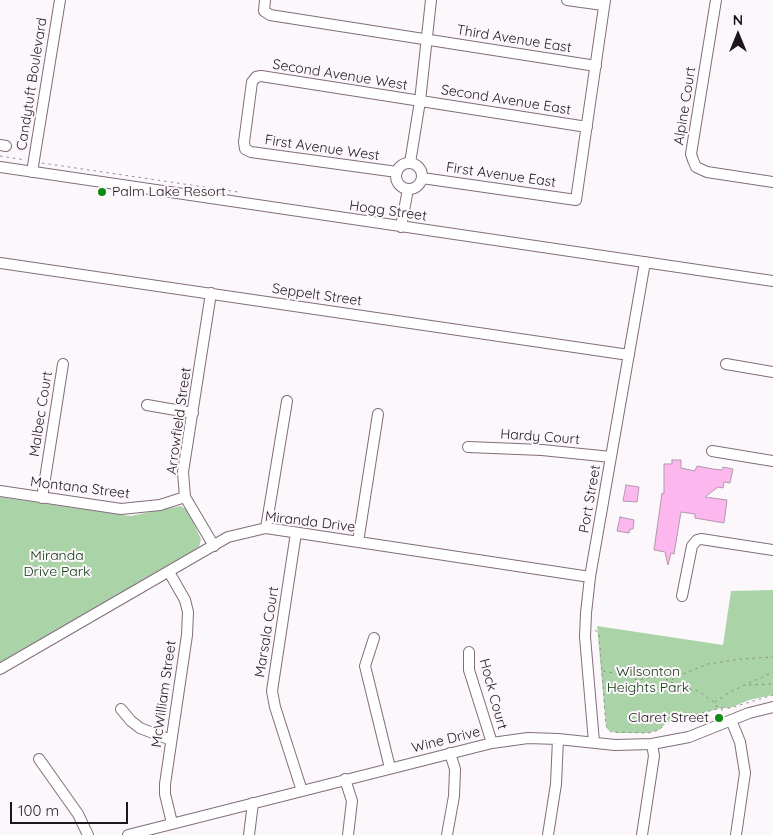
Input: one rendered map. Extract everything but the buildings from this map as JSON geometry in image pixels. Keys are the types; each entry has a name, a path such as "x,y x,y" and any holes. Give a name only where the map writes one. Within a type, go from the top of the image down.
{"street":[{"name":"Candytuft Boulevard","path":"32,172 60,0"},
{"name":"Third Avenue East","path":"265,0 264,11 270,15 596,66"},
{"path":"410,163 420,101 431,0"},
{"path":"567,0 604,3 604,17 587,127"},
{"name":"Alpine Court","path":"716,0 691,154 696,167 707,172 773,182"},
{"name":"Second Avenue West","path":"245,149 244,142 252,82 256,77 420,101"},
{"name":"Second Avenue East","path":"420,101 587,127"},
{"name":"First Avenue East","path":"422,178 576,200 587,127"},
{"name":"First Avenue West","path":"245,149 250,152 397,172"},
{"path":"410,163 420,168 422,178 416,188 408,189 398,183 397,172 402,165 410,163"},
{"name":"Hogg Street","path":"0,167 773,281"},
{"path":"401,226 408,189"},
{"name":"Port Street","path":"594,742 585,629 590,577 645,262"},
{"name":"Seppelt Street","path":"0,263 629,355"},
{"name":"Arrowfield Street","path":"211,293 183,472 185,497 214,546"},
{"name":"Malbec Court","path":"42,498 63,364"},
{"path":"726,364 773,372"},
{"path":"266,528 287,400"},
{"path":"147,405 193,413"},
{"path":"358,542 378,414"},
{"name":"Hardy Court","path":"468,447 542,450 611,457"},
{"path":"712,451 773,461"},
{"name":"Montana Street","path":"0,491 121,509 160,506 185,497"},
{"name":"Miranda Drive","path":"0,669 228,538 266,528 590,577"},
{"name":"Marsala Court","path":"296,533 272,691 275,707 302,791"},
{"path":"682,596 692,546 697,540 701,539 773,550"},
{"name":"McWilliam Street","path":"169,572 185,600 188,612 187,635 165,784 165,794 172,823"},
{"path":"374,638 365,666 390,768"},
{"name":"Hock Court","path":"469,652 470,670 492,743"},
{"name":"Wine Drive","path":"132,835 172,823 492,743 528,738 615,745 652,744 689,737 749,713 773,707"},
{"path":"121,709 140,728 171,740"},
{"path":"729,721 740,742 745,773 736,835"},
{"path":"548,835 556,784 558,739"},
{"path":"642,835 654,756 652,744"},
{"path":"448,835 456,769 450,753"},
{"path":"39,759 78,814 88,835"},
{"path":"345,780 352,801 348,835"},
{"path":"249,835 254,803"}],"path":[{"path":"585,629 595,630 600,634 606,726 611,732 648,733 659,730 675,720 721,708 730,708 773,695"},
{"path":"670,681 708,664 773,657"},
{"path":"602,671 638,680 661,677 678,686 698,691 721,708 729,721"},
{"path":"714,702 730,692 773,672"},
{"path":"748,684 750,686 773,684"}],"green space":[{"name":"Miranda Drive Park","path":"0,497 130,516 181,506 188,511 201,539 199,547 0,664"},
{"name":"Wilsonton Heights Park","path":"773,590 773,695 749,700 730,708 721,708 675,720 666,723 659,730 648,733 616,733 608,730 606,726 597,626 723,645 731,591"}],"place":[{"name":"Palm Lake Resort","path":"102,192"},
{"name":"Claret Street","path":"719,718"}]}
